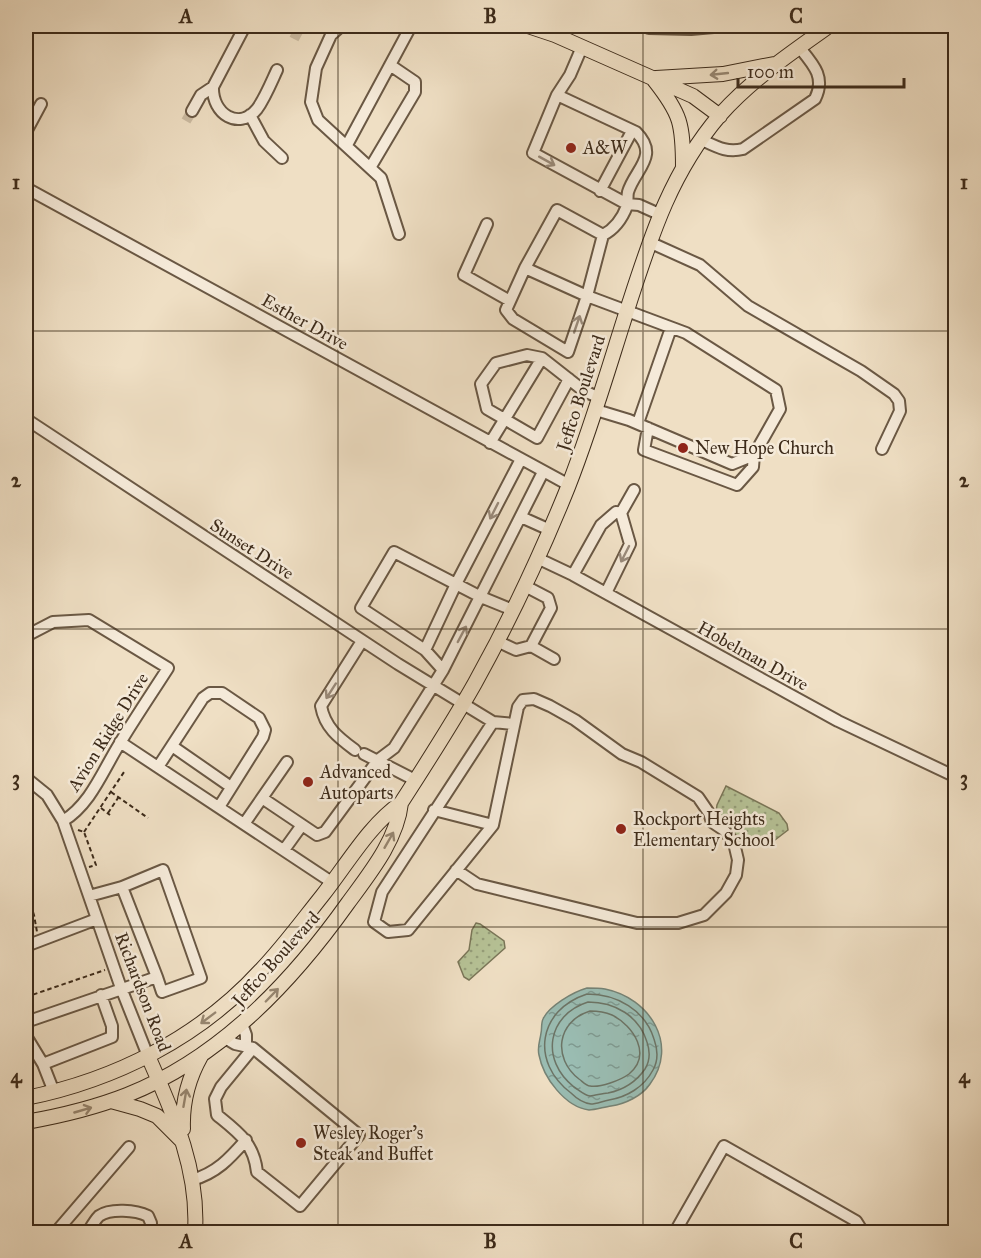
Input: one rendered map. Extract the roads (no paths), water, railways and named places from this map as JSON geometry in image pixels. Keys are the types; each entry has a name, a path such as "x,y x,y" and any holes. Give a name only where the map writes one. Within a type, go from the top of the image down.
{"main road":[{"path":"531,26 693,96 720,116"},
{"name":"Jeffco Boulevard","path":"26,1098 105,1077 148,1056 191,1030 235,996 261,971 333,883 377,824 401,803 463,704 525,586 550,530 598,404 649,242 669,192 720,116 776,64 829,26"},
{"path":"652,78 723,74 776,64"},
{"path":"652,78 672,102 677,113 683,135 683,168"},
{"name":"Jeffco Boulevard","path":"26,1122 80,1111 111,1101 158,1080 201,1055 242,1024 286,980 349,902 392,837 399,820 401,803"},
{"path":"184,1143 182,1114 187,1086 201,1055"},
{"name":"Richardson Road","path":"148,1056 184,1143 192,1180 196,1217 195,1233"},
{"path":"111,1101 157,1116 184,1143"}],"street":[{"path":"245,26 213,87 212,96 215,106 220,112 233,118 250,115 257,109 278,70"},
{"path":"341,26 331,35 316,68 311,102 318,120 381,178 399,234"},
{"path":"347,145 411,26"},
{"path":"644,26 650,28 725,26"},
{"path":"582,47 570,75 557,94 533,153 600,191 627,204 639,205 659,214"},
{"path":"702,140 723,150 733,152 743,149 815,99 820,81 812,63 799,47"},
{"path":"370,168 415,92 415,82 390,65"},
{"path":"192,111 201,95 213,87"},
{"path":"557,94 636,132 643,139 645,160 628,192 627,204 618,222 603,235 587,296 568,352 513,319 506,310 525,268 557,210 603,235"},
{"path":"26,132 41,105"},
{"path":"250,115 264,141 282,158"},
{"path":"600,191 632,131"},
{"name":"Esther Drive","path":"26,188 568,485"},
{"path":"487,224 464,274 510,301"},
{"path":"649,242 700,265 754,310 861,371 894,394 899,402 900,411 882,449"},
{"path":"525,268 587,296 687,333 776,390 780,409 754,455 753,466 737,485 644,450 643,426 671,328"},
{"path":"569,379 537,438 487,410 481,384 496,363 527,356 542,358 569,379 598,404 643,426 732,464 754,455"},
{"path":"490,443 542,358"},
{"name":"Sunset Drive","path":"26,418 363,641 493,722"},
{"path":"425,650 456,584 521,459"},
{"path":"262,798 317,835 325,832 378,760 394,748 443,670 543,472"},
{"path":"606,593 630,544 621,513 634,490"},
{"path":"573,575 601,525 616,512 621,513"},
{"path":"521,517 550,530"},
{"path":"443,670 425,650 361,608 394,552 481,597 513,610"},
{"name":"Hobelman Drive","path":"537,558 573,575 838,722 956,777"},
{"path":"525,586 548,598 551,608 531,646"},
{"name":"Avion Ridge Drive","path":"26,636 53,622 90,620 168,668 86,800 76,812 63,821"},
{"path":"363,641 321,706 322,713 334,734 360,752 415,780"},
{"path":"497,641 516,650 531,646 554,659"},
{"path":"158,767 203,698 210,693 222,693 259,718 266,730 219,807"},
{"path":"456,870 477,884 637,923 678,923 704,915 726,893 736,875 738,860 734,843 724,830 712,822 698,797 641,762 622,754 575,720 550,706 534,699 523,700 518,706 493,825 456,870 408,930 388,932 374,922 382,892 493,722 514,724"},
{"path":"120,742 333,883"},
{"path":"172,746 231,787"},
{"path":"244,824 287,762"},
{"name":"Richardson Road","path":"26,778 47,795 63,821 121,988 148,1056"},
{"path":"434,810 493,825"},
{"path":"284,850 302,825"},
{"path":"89,896 122,887 163,870 201,978 162,992 122,887"},
{"path":"26,946 97,919"},
{"path":"26,1022 157,977"},
{"path":"43,1064 112,1037 112,1026 101,995"},
{"path":"242,1024 250,1048"},
{"path":"26,1036 43,1064 54,1092"},
{"path":"225,1038 235,1044 250,1048 359,1135 300,1206 257,1172 256,1161 246,1140 217,1115 215,1099 221,1087 250,1048"},
{"path":"192,1180 218,1170 246,1140"},
{"path":"675,1233 724,1146 856,1221 866,1232"},
{"path":"56,1233 129,1147"},
{"path":"88,1233 99,1217 108,1212 140,1212 148,1216 151,1223 150,1233"}],"water":[{"path":"587,988 605,989 635,1002 647,1013 655,1025 662,1054 658,1069 650,1084 633,1099 589,1110 572,1103 557,1090 541,1064 538,1049 542,1022 550,1009 562,1000"}],"tunnel":[{"path":"294,39 301,26"},
{"path":"186,121 192,111"}],"place":[{"name":"A&W","path":"571,148"},
{"name":"New Hope Church","path":"683,448"},
{"name":"Advanced Autoparts","path":"308,782"},
{"name":"Rockport Heights Elementary School","path":"621,829"},
{"name":"Wesley Roger's Steak and Buffet","path":"301,1143"}]}
